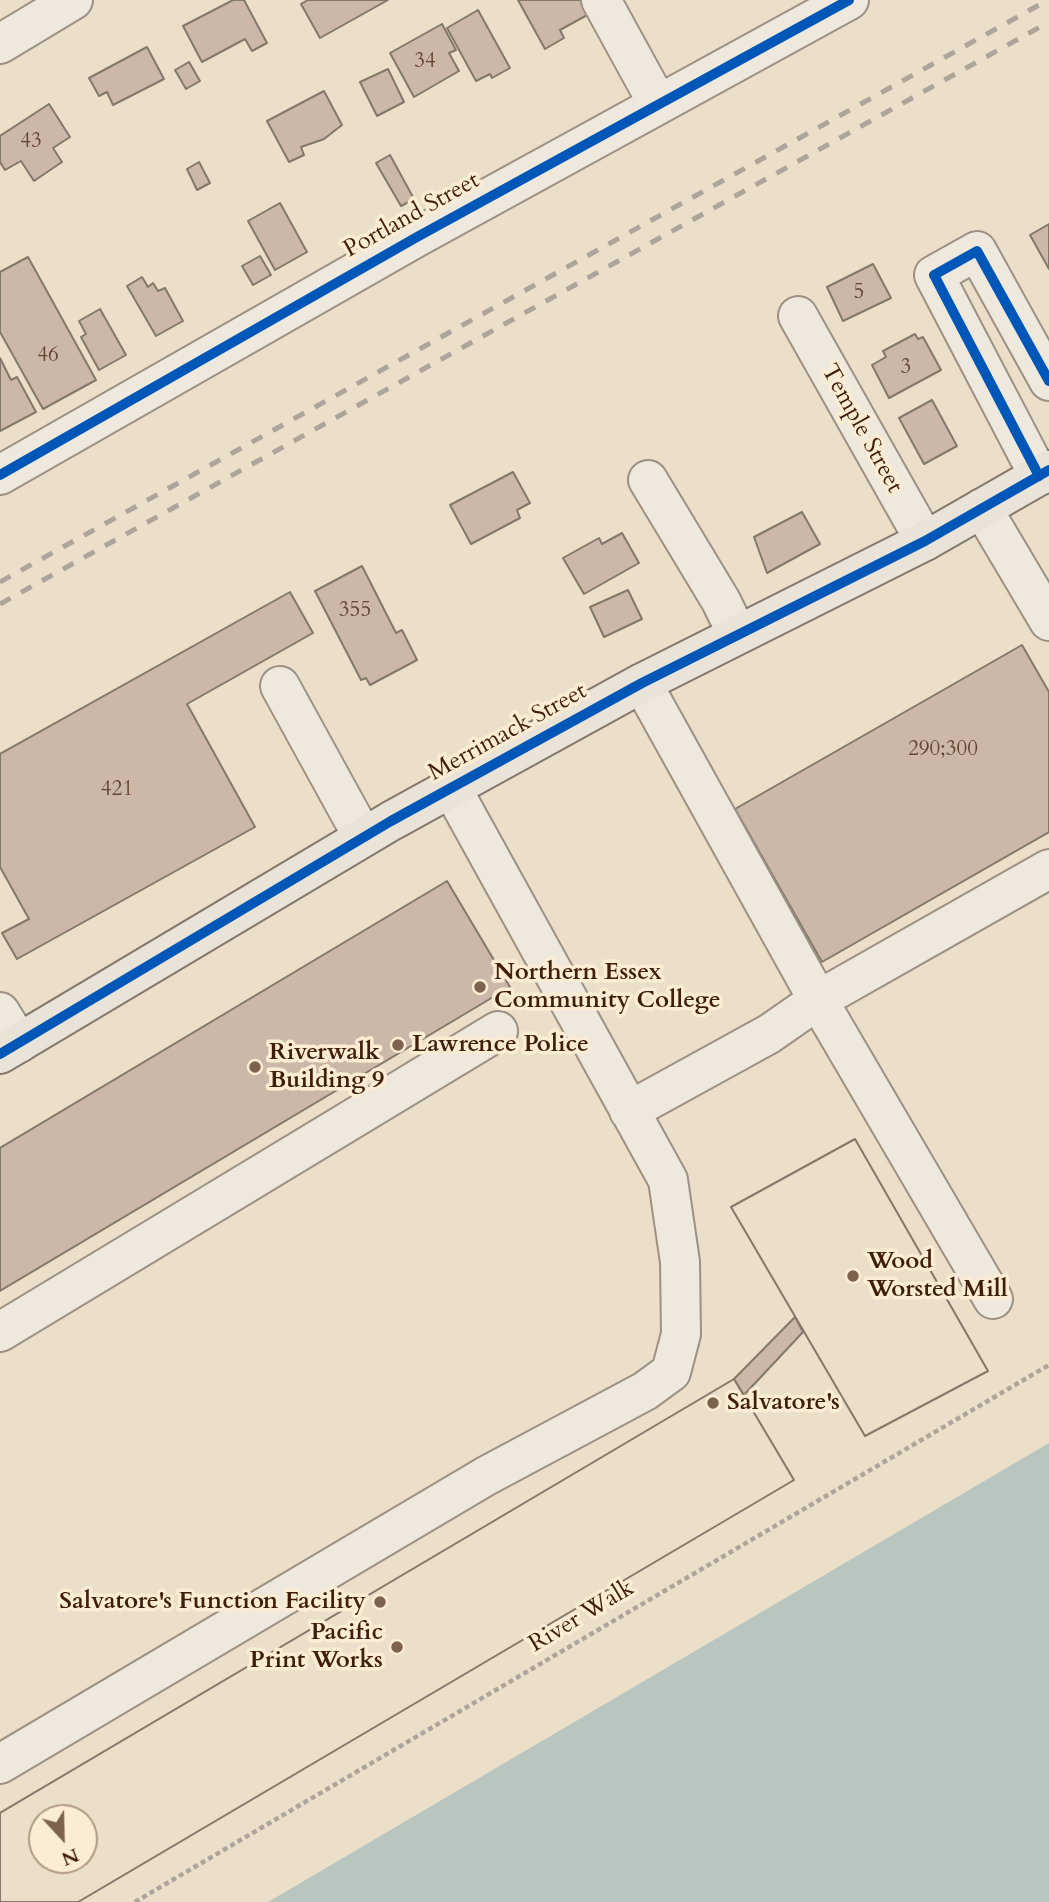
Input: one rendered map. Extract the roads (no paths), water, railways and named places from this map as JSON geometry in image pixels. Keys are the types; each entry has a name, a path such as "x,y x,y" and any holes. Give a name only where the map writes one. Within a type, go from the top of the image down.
{"main road":[{"name":"Merrimack Street","path":"6,1037 642,683 925,541 1044,473"}],"street":[{"path":"0,44 73,0"},
{"path":"601,0 658,104"},
{"name":"Portland Street","path":"0,475 405,243 849,0"},
{"path":"1044,473 934,275 977,251 1049,381"},
{"name":"Temple Street","path":"798,316 925,541"},
{"path":"648,480 721,601 737,634"},
{"path":"982,508 1049,621"},
{"path":"642,683 818,1000 993,1299"},
{"path":"279,686 363,838"},
{"path":"0,1764 486,1476 645,1391 671,1372 681,1334 680,1274 668,1180 452,789"},
{"path":"629,1111 769,1034 818,1000 1049,869"},
{"path":"0,1332 498,1031"}],"railway":[{"path":"0,582 1048,0"},
{"path":"0,604 1049,22"}],"place":[{"name":"Northern Essex Community College","path":"480,987"},
{"name":"Lawrence Police","path":"398,1045"},
{"name":"Riverwalk Building 9","path":"255,1067"},
{"name":"Wood Worsted Mill","path":"853,1276"},
{"name":"Salvatore's","path":"713,1403"},
{"name":"Salvatore's Function Facility","path":"380,1602"},
{"name":"Pacific Print Works","path":"397,1647"}]}
